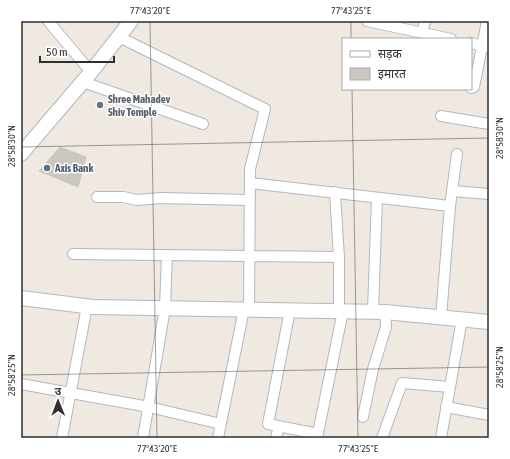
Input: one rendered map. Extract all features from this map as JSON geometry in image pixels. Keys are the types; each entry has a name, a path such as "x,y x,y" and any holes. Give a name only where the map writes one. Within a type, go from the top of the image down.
{"street":[{"path":"48,21 87,77 203,124"},
{"path":"21,154 87,77 131,21"},
{"path":"370,21 446,38"},
{"path":"422,33 425,21"},
{"path":"472,88 474,87 485,46 488,21"},
{"path":"119,37 265,109 250,169 249,256 246,309 218,438"},
{"path":"472,43 485,46"},
{"path":"441,116 489,124"},
{"path":"441,317 450,206 457,154"},
{"path":"250,182 450,206"},
{"path":"452,191 489,194"},
{"path":"290,310 268,424 318,436 341,311 335,192"},
{"path":"97,197 123,197 137,200 162,198 249,200"},
{"path":"363,417 373,369 386,327 379,311 377,198"},
{"path":"73,254 339,256"},
{"path":"143,438 165,308 167,255"},
{"path":"21,298 87,306 379,311 489,322"},
{"path":"62,438 87,306"},
{"path":"440,438 462,319"},
{"path":"382,438 402,383 450,387"},
{"path":"21,384 149,407 221,424"},
{"path":"446,407 489,415"},
{"path":"276,438 279,426"}],"building":[{"path":"60,147 86,157 78,187 39,171"}],"place":[{"name":"Shree Mahadev Shiv Temple","path":"100,105"},
{"name":"Axis Bank","path":"47,168"}]}
